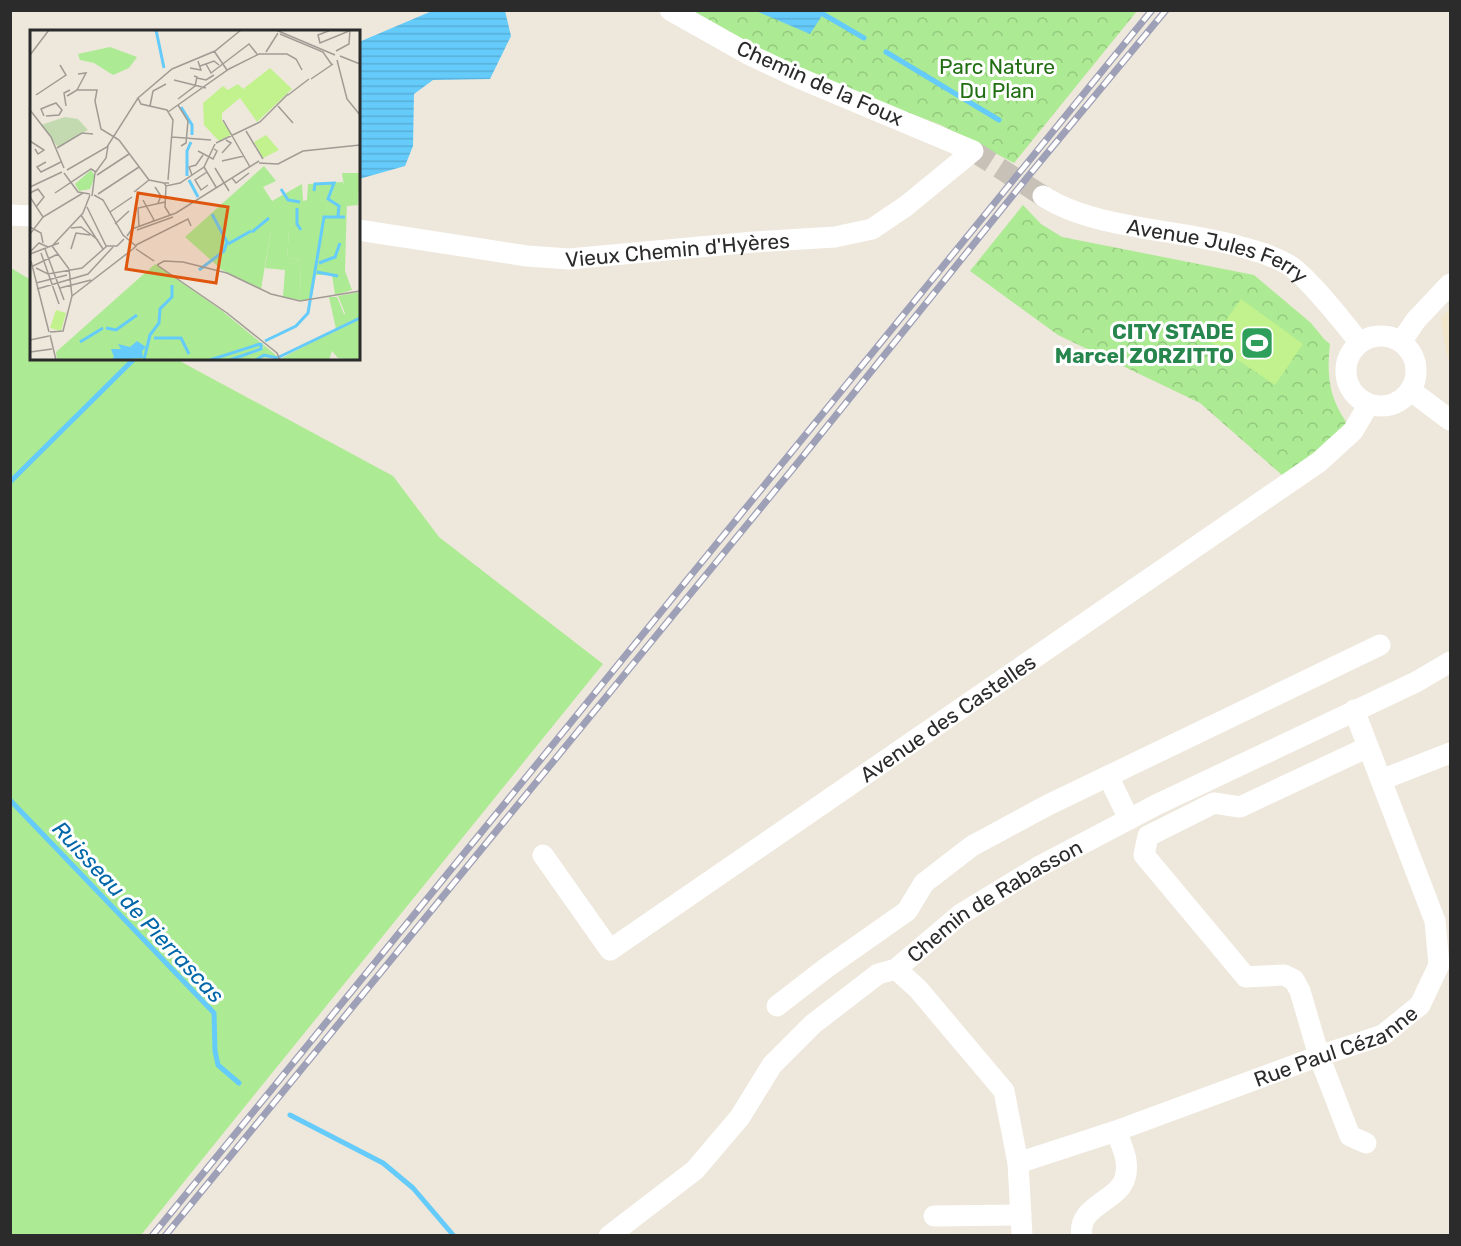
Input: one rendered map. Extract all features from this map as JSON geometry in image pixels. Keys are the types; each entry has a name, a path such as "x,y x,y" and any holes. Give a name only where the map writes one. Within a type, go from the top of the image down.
{"street":[{"name":"Chemin de la Foux","path":"670,10 750,55 799,78 973,151"},
{"name":"Vieux Chemin d'Hyères","path":"360,230 527,256 569,259 835,237 872,229 906,206 973,151"},
{"name":"Avenue Jules Ferry","path":"1046,197 1092,218 1217,240 1269,254 1291,267 1305,280 1360,343"},
{"path":"10,215 30,216"},
{"path":"1401,342 1416,320 1450,284"},
{"path":"1384,336 1401,342 1408,349 1416,366 1416,375 1410,390 1395,403 1386,406 1369,404 1354,393 1346,376 1348,358 1360,343 1376,337 1384,336"},
{"path":"1410,390 1450,420"},
{"name":"Avenue des Castelles","path":"543,855 610,950 1319,462 1353,431 1369,404"},
{"path":"777,1006 907,911 924,883 972,846 1048,804 1380,645"},
{"name":"Chemin de Rabasson","path":"609,1236 695,1170 740,1118 772,1065 813,1024 878,974 896,969 961,914 1040,866 1129,819 1416,682 1450,662"},
{"name":"Rue Paul Cézanne","path":"1018,1163 1116,1131 1319,1056 1383,1035 1420,1005 1439,965 1435,921 1354,710"},
{"path":"1366,1143 1350,1136 1319,1056 1300,991 1294,980 1284,975 1246,977 1144,855 1148,836 1214,803 1240,807 1368,747"},
{"path":"1381,780 1450,753"},
{"path":"1108,776 1129,819"},
{"path":"896,969 918,989 1004,1091 1018,1163 1022,1225 934,1216"},
{"path":"1082,1236 1083,1223 1088,1213 1120,1187 1125,1178 1125,1154 1116,1131"}],"shaded area":[{"path":"1450,308 1450,364 1441,318"}],"green space":[{"name":"Parc Nature Du Plan","path":"683,11 1137,11 1014,163 941,125 811,76"},
{"path":"1023,205 1041,224 1062,237 1254,275 1311,323 1330,344 1331,390 1339,410 1353,431 1290,482 1200,403 1058,335 970,271"},
{"path":"11,268 30,279 30,360 178,360 393,476 439,537 603,664 141,1235 11,1235"},
{"name":"CITY STADE Marcel ZORZITTO","path":"1241,299 1303,344 1275,385 1211,342"}],"water":[{"path":"432,11 505,11 511,36 490,79 433,80 414,94 413,146 405,166 360,179 360,42"},
{"path":"756,11 825,11 810,34"}],"waterway":[{"path":"823,14 864,38"},
{"path":"886,52 999,120"},
{"name":"Ruisseau de Pierrascas","path":"10,482 133,360"},
{"name":"Ruisseau de Pierrascas","path":"10,800 214,1013 215,1051 218,1065 239,1083"},
{"name":"Ruisseau de Pierrascas","path":"290,1115 383,1163 413,1188 454,1236"}],"tunnel":[{"path":"973,151 1043,196"}],"railway":[{"path":"152,1236 1152,10"},
{"path":"165,1236 1166,10"}],"place":[{"name":"CITY STADE Marcel ZORZITTO","path":"1257,343"}]}
